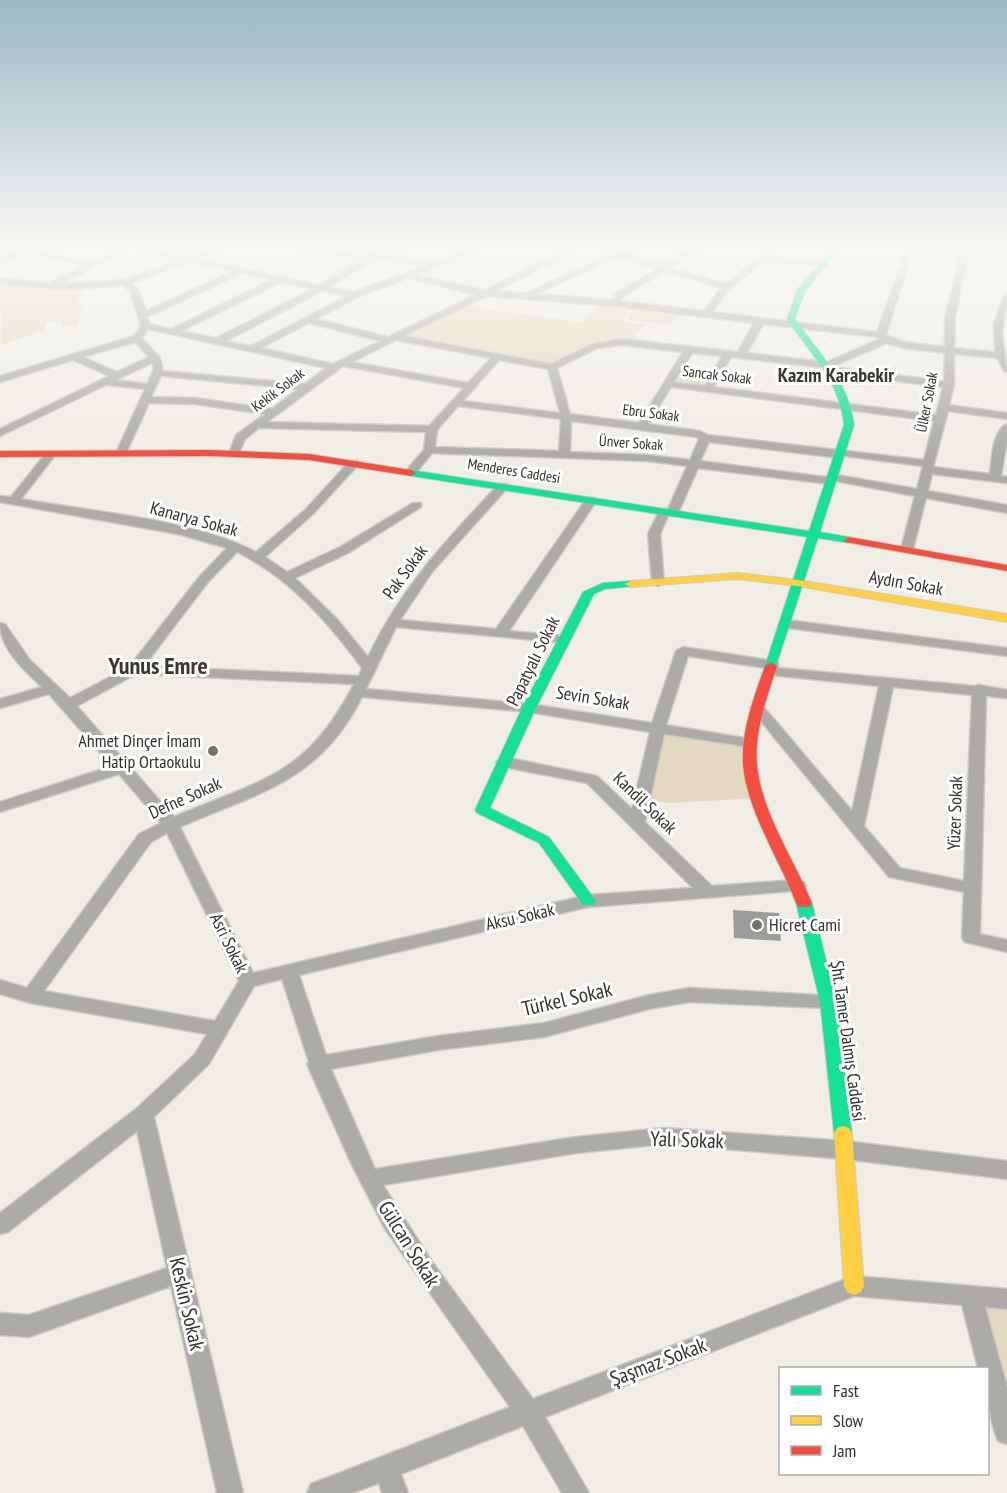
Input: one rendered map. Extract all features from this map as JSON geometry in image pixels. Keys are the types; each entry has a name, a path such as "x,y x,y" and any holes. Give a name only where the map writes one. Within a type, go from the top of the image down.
{"street":[{"path":"137,338 144,321 149,319"},
{"path":"173,331 198,319"},
{"path":"218,341 261,319"},
{"name":"Kekik Sokak","path":"234,453 240,437 337,365 432,319"},
{"path":"748,319 1000,356"},
{"path":"791,319 830,368 849,407"},
{"path":"830,368 884,337 890,319"},
{"name":"Ülker Sokak","path":"907,549 949,385 950,319"},
{"path":"253,349 307,320 552,367 588,349 610,342 728,353 949,385"},
{"path":"741,355 760,320"},
{"path":"1002,320 1000,356 1007,369"},
{"path":"144,321 173,331 253,349 471,386"},
{"path":"0,379 137,338"},
{"path":"121,453 158,373 159,366 137,338"},
{"path":"642,426 689,349"},
{"path":"708,389 728,353"},
{"path":"74,357 117,376"},
{"path":"0,433 155,358"},
{"path":"411,472 429,450 432,429 496,358"},
{"path":"552,367 566,417 564,454"},
{"path":"158,373 308,387"},
{"path":"105,382 151,387"},
{"name":"Sancak Sokak","path":"668,384 940,419"},
{"path":"145,400 195,401 274,412"},
{"name":"Ebru Sokak","path":"456,403 700,434 705,438 840,454 1001,479"},
{"name":"Şht. Tamer Dalmış Caddesi","path":"849,407 849,425 758,708 750,743 750,768 759,798 798,886 811,925 828,1001 845,1150 854,1286"},
{"path":"943,407 1007,416"},
{"path":"256,425 432,429"},
{"path":"1001,479 999,447 1007,427"},
{"path":"658,582 654,534 694,464 705,438"},
{"name":"Ünver Sokak","path":"429,450 648,458 831,479 1007,509"},
{"name":"Menderes Caddesi","path":"4,455 234,453 354,463 814,534 1007,568"},
{"path":"6,500 51,454"},
{"path":"257,557 309,512 354,463"},
{"name":"Pak Sokak","path":"359,686 404,600 444,549 503,486"},
{"name":"Kanarya Sokak","path":"6,500 178,530 257,557 287,577 340,628 368,667"},
{"path":"500,634 591,500"},
{"path":"287,577 344,550 417,505"},
{"path":"68,705 134,670 204,579 235,548"},
{"name":"Papatyalı Sokak","path":"588,901 544,840 482,810 529,708 589,592 603,586 737,576 798,583"},
{"name":"Aydın Sokak","path":"798,583 1007,618"},
{"path":"392,623 563,640"},
{"path":"786,624 1007,652"},
{"name":"Asri Sokak","path":"0,627 25,663 68,705 124,767 170,823 248,981 202,1059 143,1115 0,1225"},
{"path":"637,823 658,728 683,651 772,668 979,689 1007,694"},
{"name":"Sevin Sokak","path":"134,670 359,686 529,708 750,743"},
{"path":"856,827 887,681"},
{"name":"Defne Sokak","path":"31,996 145,838 170,823 259,788 298,766 322,746 359,686"},
{"path":"0,704 52,689"},
{"name":"Yüzer Sokak","path":"979,689 971,938 1007,946"},
{"path":"758,708 895,873 972,888"},
{"name":"Kandil Sokak","path":"504,762 592,778 708,892"},
{"path":"0,807 124,767"},
{"name":"Aksu Sokak","path":"248,981 588,901 798,886"},
{"name":"Gülcan Sokak","path":"289,971 317,1064 334,1108 369,1179 423,1269 528,1412 576,1493"},
{"path":"0,987 31,996 219,1029"},
{"name":"Türkel Sokak","path":"317,1064 438,1043 544,1030 649,1002 689,995 828,1001"},
{"name":"Keskin Sokak","path":"143,1115 230,1493"},
{"name":"Yalı Sokak","path":"369,1179 576,1144 663,1137 845,1150 1007,1170"},
{"path":"0,1324 29,1326 180,1273"},
{"name":"Şaşmaz Sokak","path":"320,1493 854,1286 1007,1299"},
{"path":"971,1296 1007,1432"},
{"path":"386,1468 395,1493"}],"shaded area":[{"path":"1,319 79,319 77,325 62,326 63,321 48,321 44,330 2,345"},
{"path":"432,319 556,319 582,322 585,319 622,319 621,321 644,324 631,342 610,342 552,367 394,337"},
{"path":"628,319 674,319 670,325"},
{"path":"679,366 718,371 708,389 668,384"},
{"path":"658,728 750,743 759,798 670,803 642,799"},
{"path":"971,1296 1007,1299 1007,1432"}],"building":[{"name":"Hicret Cami","path":"733,910 779,913 781,941 734,938"}],"traffic: fast":[{"path":"771,666 849,425 843,395 836,381 791,319"},
{"path":"411,473 849,540"},
{"path":"588,901 544,840 482,810 529,708 589,592 603,586 631,584"},
{"path":"804,903 828,1001 843,1133"}],"traffic: slow":[{"path":"631,584 737,576 798,583 1007,618"},
{"path":"843,1133 854,1286"}],"traffic: jam":[{"path":"0,454 210,453 309,457 411,473"},
{"path":"849,540 1007,568"},
{"path":"771,666 753,727 750,752 752,780 757,797 804,903"}],"place":[{"name":"Ahmet Dinçer İmam Hatip Ortaokulu","path":"213,751"},
{"name":"Hicret Cami","path":"757,925"}],"district":[{"name":"Kazım Karabekir","path":"836,375"},
{"name":"Yunus Emre","path":"158,666"}]}
